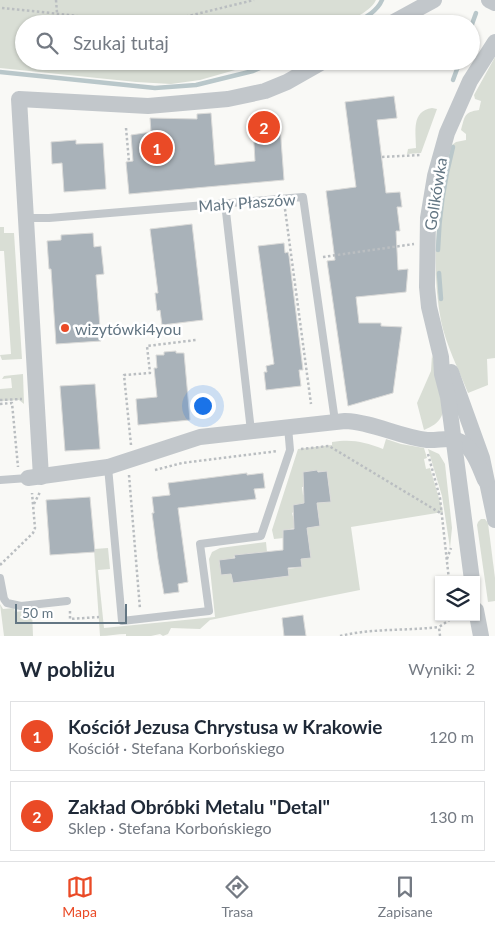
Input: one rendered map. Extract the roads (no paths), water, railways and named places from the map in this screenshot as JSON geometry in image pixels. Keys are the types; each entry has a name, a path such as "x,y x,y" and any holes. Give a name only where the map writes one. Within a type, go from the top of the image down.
{"street":[{"path":"406,15 434,0"},
{"path":"489,0 495,4"},
{"name":"Golikówka","path":"480,65 495,42"},
{"path":"308,70 287,82 265,91 228,99 148,106 19,99 26,218 32,481 108,467 129,456 200,437 335,421 364,423 416,438 431,440 453,438"},
{"name":"Golikówka","path":"471,576 441,357 432,326 427,287 428,218 435,176 447,133 470,81 477,70"},
{"name":"Golikówka","path":"441,357 450,369 482,458 495,520"},
{"name":"Golikówka","path":"453,438 461,422 464,406"},
{"name":"Golikówka","path":"453,438 463,443 471,451 486,480"},
{"path":"478,621 480,636"}],"lane":[{"name":"Mały Płaszów","path":"26,218 49,218 303,197 335,421"},
{"path":"225,203 251,431"},
{"path":"108,467 122,621 209,611 200,544 261,536 290,450 288,426"},
{"path":"0,480 32,481"},
{"path":"0,578 4,599 7,603 21,606 67,601"}],"waterway":[{"path":"369,15 382,0"},
{"path":"0,72 155,88 196,85 255,70"},
{"path":"453,80 457,70"},
{"path":"438,250 442,198 453,147"},
{"path":"439,273 441,299"}],"place":[{"name":"Zakład Obróbki Metalu \"Detal\"","path":"264,127"},
{"name":"Kościół Jezusa Chrystusa w Krakowie","path":"157,148"},
{"name":"wizytówki4you","path":"65,328"}]}
